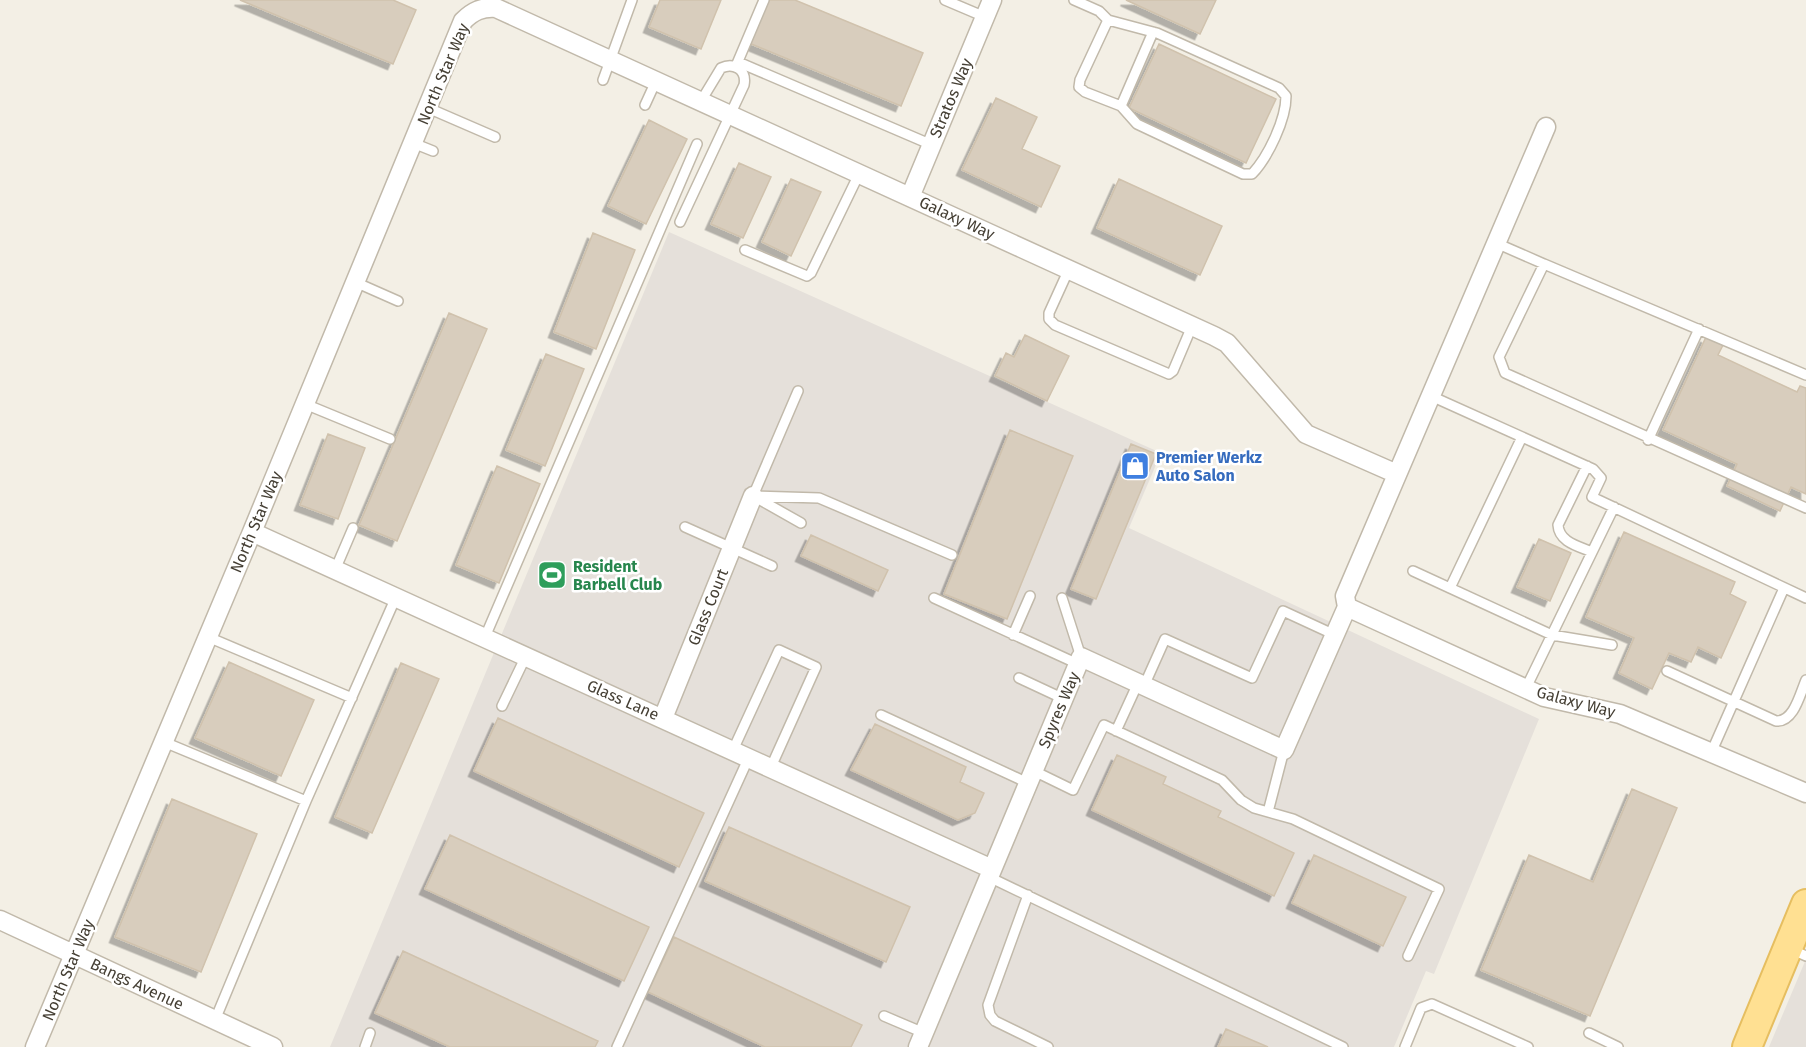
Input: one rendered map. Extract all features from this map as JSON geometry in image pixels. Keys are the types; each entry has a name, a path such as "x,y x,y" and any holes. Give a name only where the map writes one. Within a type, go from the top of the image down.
{"main road":[{"path":"1746,1047 1797,952 1806,904"}],"street":[{"name":"Stratos Way","path":"910,197 992,0"},
{"name":"Galaxy Way","path":"481,2 609,58 1227,343 1306,434 1397,474"},
{"name":"North Star Way","path":"35,1047 252,532 463,21 481,2"},
{"path":"1284,750 1347,607 1345,596 1546,127"},
{"name":"Glass Court","path":"663,718 753,496"},
{"name":"Glass Lane","path":"252,532 771,767 991,873"},
{"name":"Galaxy Way","path":"1347,607 1544,697 1620,714 1806,793"},
{"name":"Spyres Way","path":"921,1040 1079,660 1141,684 1284,750"},
{"name":"Bangs Avenue","path":"0,920 273,1047"}],"lane":[{"path":"603,80 609,58 632,0"},
{"path":"680,222 745,80 737,64 764,0"},
{"path":"945,0 985,17"},
{"path":"1074,0 1099,11 1108,20 1153,32 1279,88 1286,96 1286,108 1260,165 1252,174 1243,174 1137,124 1121,106 1085,92 1079,87 1080,80 1108,20"},
{"path":"1121,106 1153,32"},
{"path":"701,101 721,68 737,64 932,145"},
{"path":"645,105 656,81"},
{"path":"428,108 495,137"},
{"path":"413,143 433,151"},
{"path":"485,637 698,144"},
{"path":"745,250 807,276 811,273 859,174"},
{"path":"1496,243 1806,375"},
{"path":"1544,264 1499,357 1505,373 1648,440 1806,508"},
{"path":"1069,269 1049,313 1049,319 1055,325 1169,374 1173,370 1192,326"},
{"path":"355,282 398,301"},
{"path":"1648,440 1699,329"},
{"path":"753,496 798,391"},
{"path":"1431,396 1587,466 1601,478 1592,497 1806,598"},
{"path":"305,404 390,439"},
{"path":"1450,588 1522,437"},
{"path":"1587,466 1558,525 1562,538 1592,552"},
{"path":"753,496 801,523"},
{"path":"753,496 819,498 951,555"},
{"path":"1526,688 1614,507"},
{"path":"685,527 772,566"},
{"path":"335,570 352,528"},
{"path":"1413,571 1552,635 1612,645"},
{"path":"1711,753 1784,588"},
{"path":"1013,634 1030,596"},
{"path":"215,1020 306,801 396,597"},
{"path":"934,598 1013,634 1079,660"},
{"path":"1062,598 1079,660"},
{"path":"1116,730 1165,639 1252,678 1283,611 1335,635"},
{"path":"208,637 352,698"},
{"path":"617,1047 741,754 780,650 816,668 771,767"},
{"path":"502,706 526,656"},
{"path":"1667,671 1733,702 1781,721 1790,715 1806,680"},
{"path":"1019,678 1064,699"},
{"path":"881,715 1031,777 1073,790 1104,725 1116,730 1222,780 1241,800 1254,808 1293,819 1439,888 1408,956"},
{"path":"164,742 306,801"},
{"path":"1268,812 1284,750"},
{"path":"991,873 1028,896 1343,1047"},
{"path":"1028,896 988,1005 995,1022 1048,1047"},
{"path":"1405,1047 1421,1008 1432,1004 1528,1047"},
{"path":"884,1016 921,1040"},
{"path":"365,1047 370,1033"},
{"path":"1589,1033 1618,1047"}],"shaded area":[{"path":"669,232 1161,453 1129,528 1539,719 1434,974 1426,971 1394,1047 330,1047"},
{"path":"1806,959 1806,1047 1769,1047"}],"building":[{"path":"240,0 393,0 416,10 393,64"},
{"path":"660,0 721,0 701,49 649,27"},
{"path":"767,0 795,0 923,53 901,106 749,43"},
{"path":"1126,0 1216,0 1200,34"},
{"path":"1159,44 1276,99 1246,163 1129,108"},
{"path":"996,98 1037,117 1022,149 1060,166 1041,207 962,170"},
{"path":"649,120 687,139 646,224 608,206"},
{"path":"739,163 771,177 743,238 711,224"},
{"path":"791,179 821,192 791,256 762,242"},
{"path":"1119,179 1222,226 1200,275 1097,228"},
{"path":"593,233 635,250 596,349 554,332"},
{"path":"449,313 487,329 397,541 359,525"},
{"path":"1025,335 1069,356 1047,401 995,376 1006,353 1014,357"},
{"path":"1706,337 1723,345 1718,355 1797,392 1800,386 1806,388 1806,494 1791,487 1780,511 1727,486 1737,464 1663,430"},
{"path":"546,354 584,369 545,466 506,450"},
{"path":"1010,430 1073,456 1007,619 944,594"},
{"path":"328,434 365,448 338,519 300,505"},
{"path":"1131,444 1156,454 1096,599 1071,589"},
{"path":"497,466 540,484 499,583 456,565"},
{"path":"1624,532 1735,582 1730,594 1746,602 1721,658 1698,647 1691,662 1669,653 1652,689 1619,673 1634,638 1586,617"},
{"path":"811,535 888,570 878,591 801,556"},
{"path":"1539,539 1571,553 1550,601 1517,587"},
{"path":"229,662 314,700 281,776 195,738"},
{"path":"401,663 439,679 372,833 335,817"},
{"path":"498,718 704,813 679,867 474,771"},
{"path":"875,724 966,767 960,782 984,793 975,813 958,820 851,770"},
{"path":"1117,755 1166,777 1163,784 1221,811 1218,817 1294,853 1274,896 1092,810"},
{"path":"1632,789 1677,808 1590,1016 1481,970 1529,855 1593,882"},
{"path":"172,799 257,834 201,972 115,937"},
{"path":"729,827 910,907 886,962 705,881"},
{"path":"450,835 649,927 624,981 425,889"},
{"path":"1314,855 1406,897 1383,946 1292,903"},
{"path":"674,937 862,1025 851,1047 765,1047 648,992"},
{"path":"403,951 598,1041 595,1047 450,1047 375,1013"},
{"path":"1226,1029 1268,1047 1218,1047"}],"place":[{"name":"Premier Werkz Auto Salon","path":"1135,466"},
{"name":"Resident Barbell Club","path":"552,575"}]}
